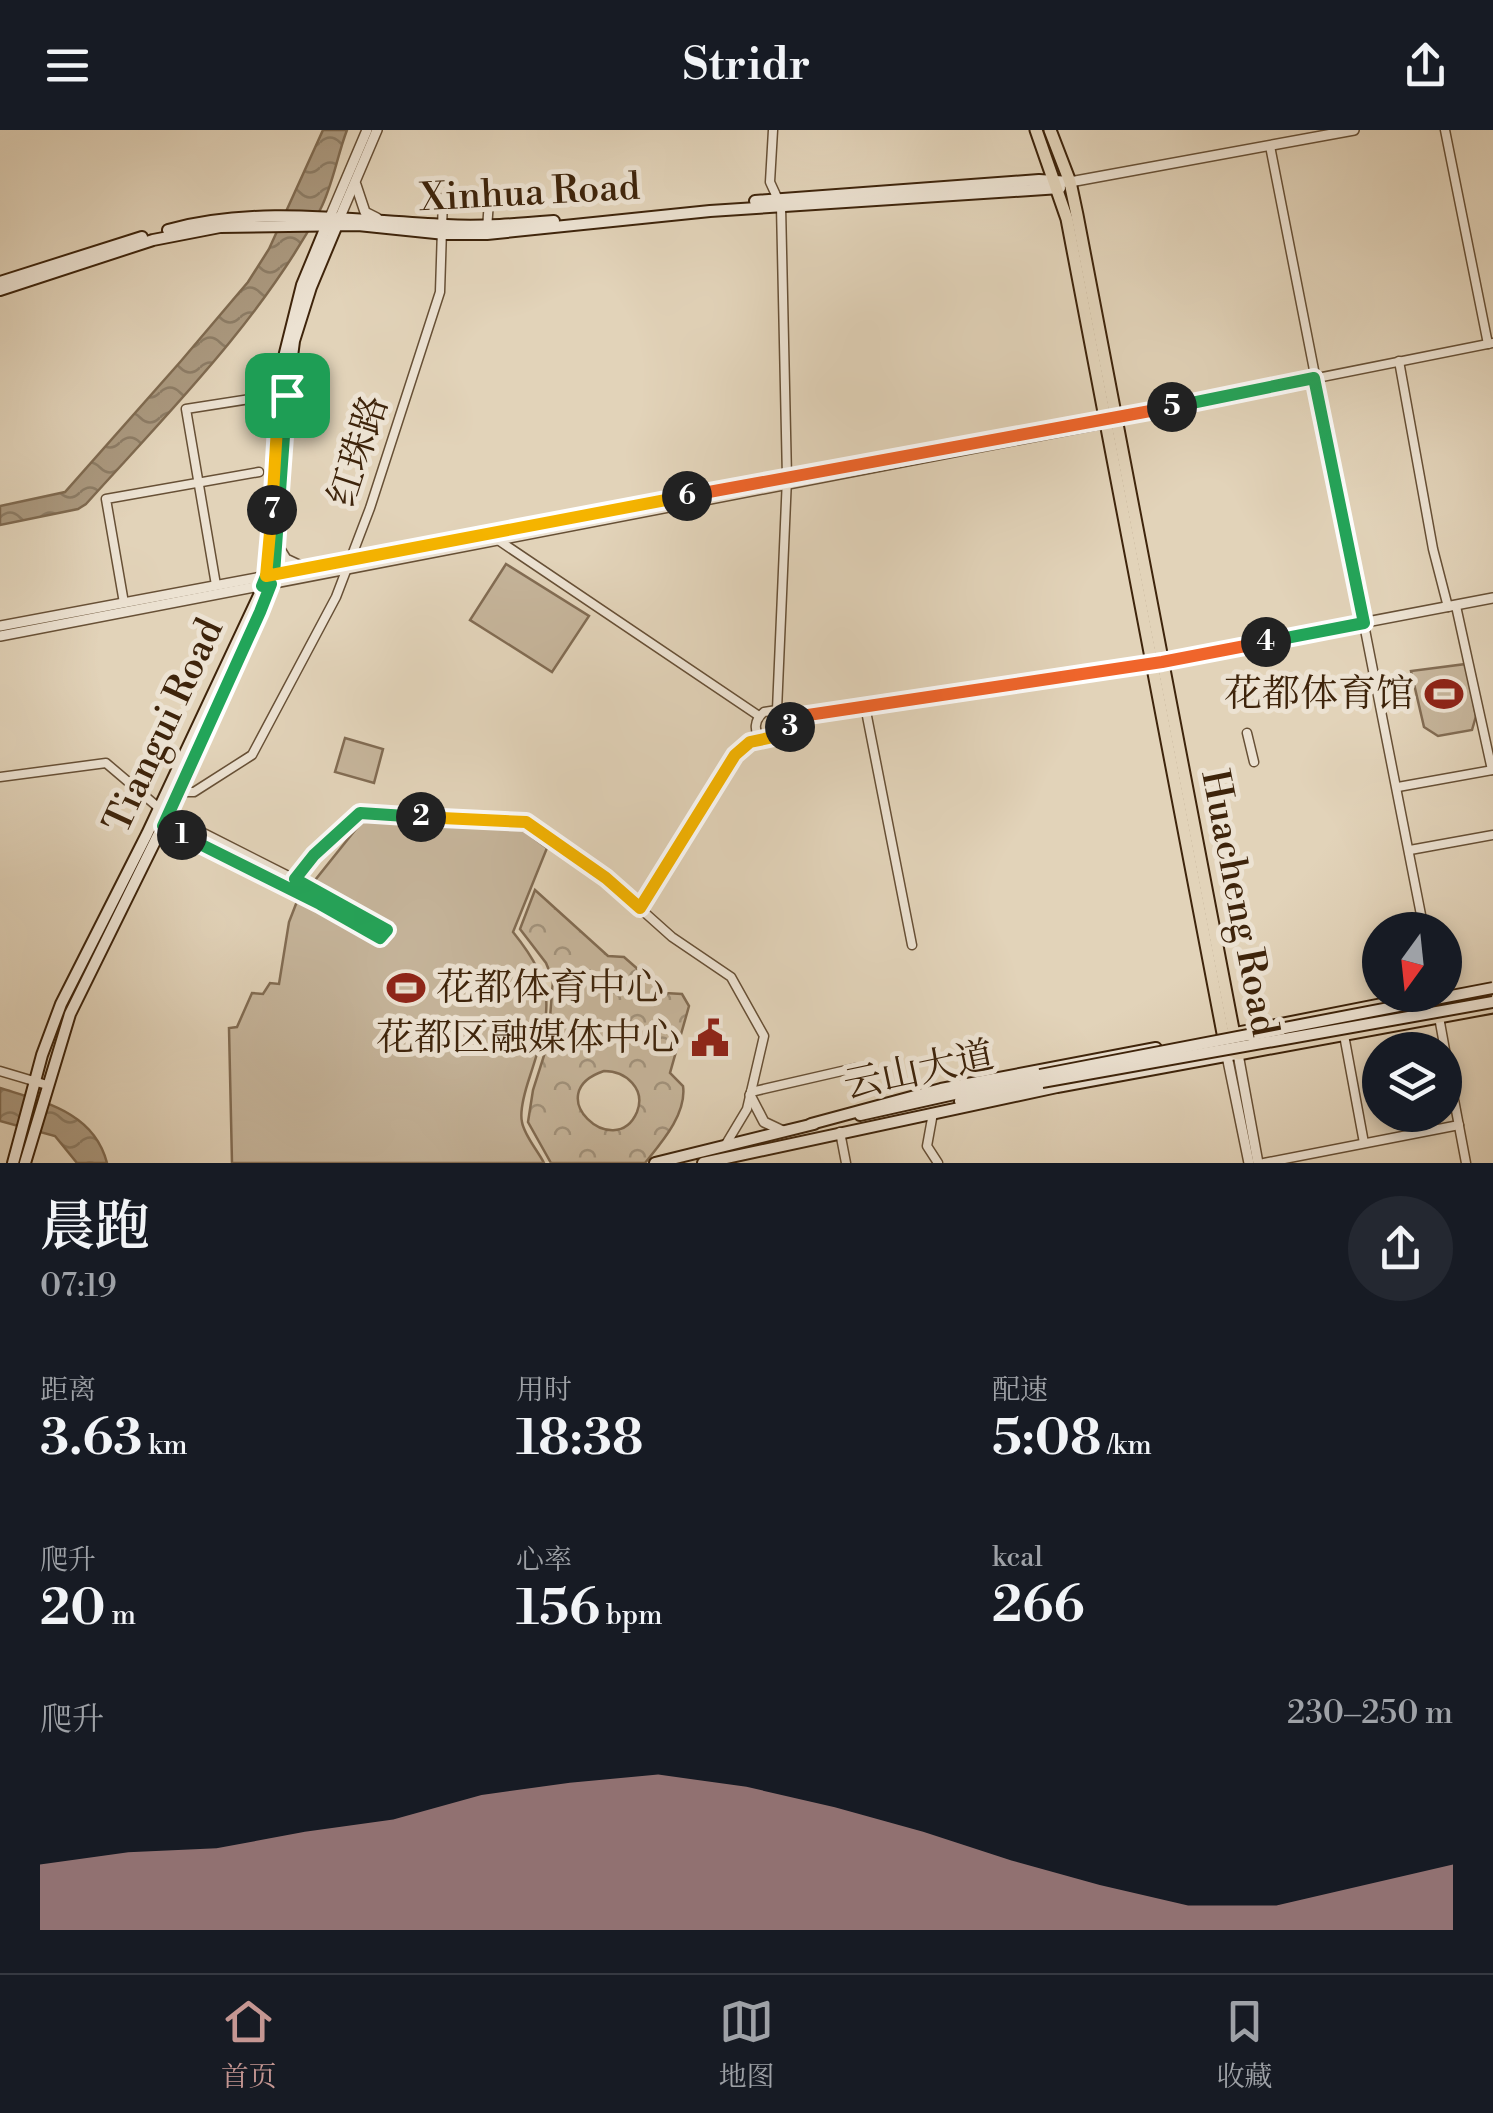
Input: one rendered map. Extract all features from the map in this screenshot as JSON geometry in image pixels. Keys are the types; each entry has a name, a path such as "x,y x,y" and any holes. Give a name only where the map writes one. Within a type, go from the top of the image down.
{"highway":[{"path":"1036,130 1062,183"},
{"path":"1050,130 1062,183"},
{"name":"Huacheng Road","path":"1062,183 1230,1045"},
{"path":"1462,993 1493,995"},
{"path":"1230,1045 1289,1045 1341,1028 1438,1018 1493,995"},
{"path":"1230,1045 1363,1012"}],"main road":[{"name":"Xinhua Road","path":"328,221 487,230 779,202 1062,183"},
{"name":"Xinhua Road","path":"0,286 176,234 220,227 377,218 443,229"},
{"name":"Tiangui Road","path":"41,1083 268,580 283,394 294,312 328,221"},
{"name":"Tiangui Road","path":"13,1163 28,1131 67,989 179,792 268,580 278,544 283,394"},
{"path":"655,1163 897,1099 1020,1072 1341,1028 1493,995"},
{"path":"1041,1079 1493,995"},
{"path":"703,1163 1181,1064 1230,1045"},
{"name":"云山大道","path":"811,1124 1041,1079"},
{"name":"云山大道","path":"834,1133 1041,1079"},
{"path":"25,1163 28,1131"}],"street":[{"name":"Tiangui Road","path":"328,221 367,130"},
{"name":"Tiangui Road","path":"328,221 355,181 376,130"},
{"path":"774,130 770,182 779,202 787,481 776,710"},
{"name":"Xinhua Road","path":"1062,183 1354,130"},
{"path":"0,626 216,585 268,580 1490,344 1445,130"},
{"path":"1270,146 1421,912"},
{"path":"355,181 362,207 377,218"},
{"path":"443,229 443,198 489,201 487,230"},
{"name":"红珠路","path":"179,792 194,792 252,755 315,638 349,564 440,292 443,229"},
{"path":"1398,787 1492,770 1452,606 1433,549 1399,361"},
{"path":"216,585 186,409 283,394"},
{"path":"124,603 106,499 259,472"},
{"path":"493,536 759,716"},
{"path":"278,544 289,562 310,567"},
{"path":"0,636 231,591 310,567 349,564"},
{"path":"231,591 248,596 253,609"},
{"path":"762,740 756,727 759,716 767,711 776,710 788,718 1158,662 1493,598"},
{"path":"865,706 912,945"},
{"path":"640,908 735,755 743,746 788,734 788,718"},
{"path":"1247,733 1254,762"},
{"path":"0,777 106,764 164,816 380,938 387,930 295,879 164,816"},
{"path":"288,888 314,855 360,813 526,822 606,878 672,937 731,977 764,1036 751,1094 739,1126 727,1144 724,1161"},
{"path":"1410,850 1493,835"},
{"path":"1436,1012 1441,1032"},
{"path":"1341,1028 1364,1144"},
{"name":"Huacheng Road","path":"1230,1045 1248,1163"},
{"name":"Huacheng Road","path":"1230,1045 1261,1163"},
{"path":"751,1094 855,1068"},
{"path":"0,1071 41,1083"},
{"path":"751,1094 764,1122 783,1130"},
{"path":"933,1113 927,1146 938,1163"},
{"path":"1261,1163 1424,1132"},
{"path":"1460,1132 1466,1163"},
{"path":"834,1133 846,1163"}],"green space":[{"path":"506,564 589,616 552,672 470,620"},
{"name":"花都体育馆","path":"1466,664 1476,716 1472,730 1438,736 1424,727 1411,671"},
{"path":"345,738 383,749 374,783 335,772"},
{"name":"花都体育中心","path":"364,819 520,828 547,848 513,932 544,985 546,1017 521,1117 525,1132 544,1163 232,1163 229,1028 237,1027 252,993 263,994 270,983 279,984 289,922 296,904"},
{"path":"535,890 608,956 624,957 665,993 682,994 689,1006 670,1073 683,1086 681,1107 672,1128 645,1163 551,1163 528,1122 533,1090 548,1043 553,980 546,963 520,929","holes":["604,1071 632,1083 639,1096 637,1112 627,1126 613,1130 587,1119 578,1094 586,1081"]}],"water":[{"path":"323,130 347,130 320,210 270,289 212,364 86,504 0,525 0,506 65,492 248,282 269,249"},
{"path":"0,1088 50,1104 79,1121 91,1132 107,1163 77,1163 55,1136 0,1121"}],"place":[{"name":"花都体育馆","path":"1444,694"},
{"name":"花都体育中心","path":"406,988"},
{"name":"花都区融媒体中心","path":"710,1038"}],"route":[{"path":"287,395 274,574 266,576 262,586 271,584 260,612 163,826 380,938 387,930 295,879 314,855 360,813 526,822 606,878 640,908 735,755 750,742 788,734 788,718 1162,662 1364,623 1314,378 266,576 279,394 287,395"}]}
